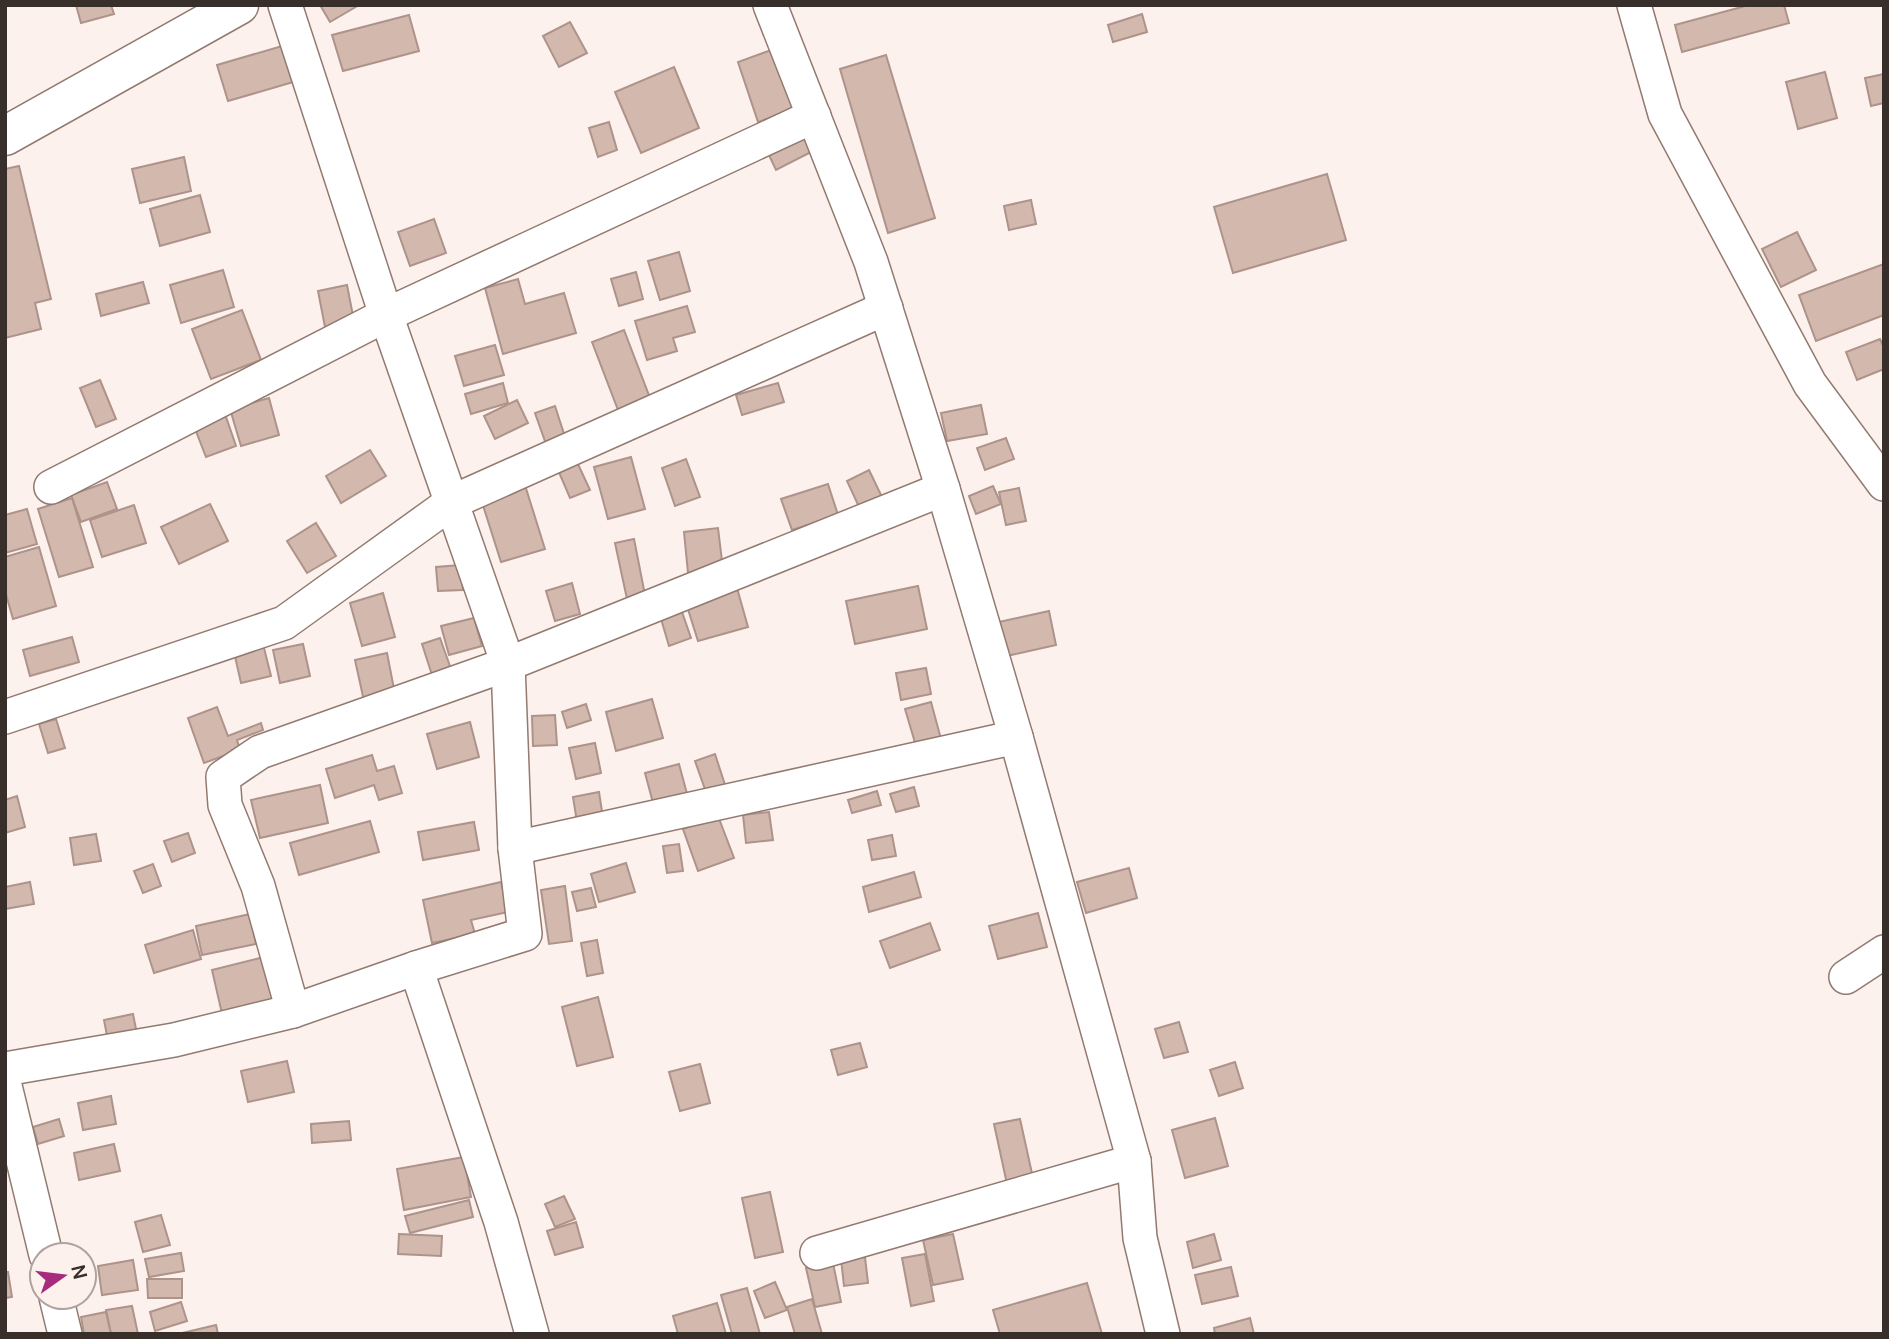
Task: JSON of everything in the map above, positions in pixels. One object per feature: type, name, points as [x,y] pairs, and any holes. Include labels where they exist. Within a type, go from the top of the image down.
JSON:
[{"type":"street","points":[[5,135],[239,5]]},
{"type":"street","points":[[5,1069],[174,1040],[293,1011],[525,934],[515,848],[508,664],[386,315],[285,5]]},
{"type":"street","points":[[770,5],[871,262],[943,489],[1016,737],[1134,1161],[1140,1238],[1163,1334]]},
{"type":"street","points":[[1634,5],[1665,114],[1810,384],[1884,484]]},
{"type":"street","points":[[51,487],[386,315],[814,116]]},
{"type":"street","points":[[5,717],[284,623],[452,502],[886,308]]},
{"type":"street","points":[[293,1011],[258,886],[225,805],[223,777],[260,752],[508,664],[943,489]]},
{"type":"street","points":[[515,848],[1016,737]]},
{"type":"street","points":[[1846,977],[1884,952]]},
{"type":"street","points":[[416,968],[501,1222],[533,1334]]},
{"type":"street","points":[[5,1086],[43,1241]]},
{"type":"street","points":[[817,1253],[1134,1161]]},
{"type":"street","points":[[59,1311],[65,1334]]},
{"type":"building","points":[[76,5],[111,5],[114,14],[81,23]]},
{"type":"building","points":[[320,5],[359,5],[330,22]]},
{"type":"building","points":[[1749,5],[1784,5],[1789,23],[1682,52],[1675,25]]},
{"type":"building","points":[[1142,14],[1147,32],[1113,42],[1108,25]]},
{"type":"building","points":[[409,15],[419,51],[343,71],[332,35]]},
{"type":"building","points":[[570,22],[587,53],[559,67],[543,36]]},
{"type":"building","points":[[289,44],[300,80],[228,101],[217,65]]},
{"type":"building","points":[[774,49],[794,110],[758,122],[738,62]]},
{"type":"building","points":[[886,55],[935,218],[888,233],[840,69]]},
{"type":"building","points":[[674,67],[699,128],[641,153],[615,92]]},
{"type":"building","points":[[1825,72],[1837,118],[1798,129],[1786,82]]},
{"type":"building","points":[[1884,74],[1884,103],[1871,106],[1865,78]]},
{"type":"building","points":[[609,122],[617,150],[598,157],[589,128]]},
{"type":"building","points":[[805,130],[815,150],[776,170],[767,151]]},
{"type":"building","points":[[184,157],[191,191],[140,203],[132,169]]},
{"type":"building","points":[[19,166],[51,299],[35,303],[41,329],[5,338],[5,169]]},
{"type":"building","points":[[1327,174],[1346,240],[1233,273],[1214,207]]},
{"type":"building","points":[[200,195],[210,232],[160,246],[150,209]]},
{"type":"building","points":[[1031,200],[1036,224],[1009,230],[1004,206]]},
{"type":"building","points":[[434,219],[446,253],[410,266],[398,232]]},
{"type":"building","points":[[1797,232],[1816,270],[1781,287],[1762,249]]},
{"type":"building","points":[[679,252],[690,291],[660,300],[648,261]]},
{"type":"building","points":[[1884,264],[1884,315],[1816,341],[1799,295]]},
{"type":"building","points":[[223,270],[234,307],[181,323],[170,285]]},
{"type":"building","points":[[636,272],[643,299],[619,306],[611,279]]},
{"type":"building","points":[[518,279],[525,304],[564,293],[576,333],[503,354],[485,288]]},
{"type":"building","points":[[143,282],[149,303],[101,316],[96,294]]},
{"type":"building","points":[[347,285],[354,321],[325,327],[318,291]]},
{"type":"building","points":[[687,306],[695,332],[673,338],[677,351],[647,360],[635,321]]},
{"type":"building","points":[[242,310],[261,360],[211,379],[192,329]]},
{"type":"building","points":[[624,330],[650,398],[618,410],[592,342]]},
{"type":"building","points":[[1880,339],[1884,348],[1884,369],[1857,380],[1846,352]]},
{"type":"building","points":[[495,345],[504,375],[464,386],[455,356]]},
{"type":"building","points":[[100,380],[116,419],[96,427],[80,388]]},
{"type":"building","points":[[503,383],[508,403],[471,414],[465,394]]},
{"type":"building","points":[[778,383],[784,402],[742,415],[736,395]]},
{"type":"building","points":[[269,398],[279,435],[241,446],[230,409]]},
{"type":"building","points":[[517,400],[528,423],[495,439],[484,416]]},
{"type":"building","points":[[981,405],[987,434],[947,441],[941,413]]},
{"type":"building","points":[[555,406],[565,437],[546,444],[535,413]]},
{"type":"building","points":[[225,414],[236,446],[206,457],[194,426]]},
{"type":"building","points":[[1006,438],[1014,459],[985,470],[977,448]]},
{"type":"building","points":[[370,450],[386,476],[341,503],[326,476]]},
{"type":"building","points":[[631,457],[645,509],[608,519],[594,467]]},
{"type":"building","points":[[686,459],[700,497],[675,506],[662,468]]},
{"type":"building","points":[[577,462],[590,490],[570,498],[558,470]]},
{"type":"building","points":[[869,470],[882,497],[860,509],[847,481]]},
{"type":"building","points":[[107,482],[117,509],[81,522],[71,495]]},
{"type":"building","points":[[524,482],[545,549],[501,562],[480,496]]},
{"type":"building","points":[[828,484],[838,515],[792,530],[781,499]]},
{"type":"building","points":[[993,486],[1001,504],[976,514],[969,496]]},
{"type":"building","points":[[1019,488],[1026,521],[1006,525],[999,492]]},
{"type":"building","points":[[72,498],[93,567],[59,577],[38,509]]},
{"type":"building","points":[[210,504],[228,541],[179,564],[161,527]]},
{"type":"building","points":[[134,505],[146,543],[102,557],[90,520]]},
{"type":"building","points":[[27,509],[37,544],[5,553],[5,515]]},
{"type":"building","points":[[316,523],[336,556],[307,573],[287,541]]},
{"type":"building","points":[[718,528],[723,569],[688,573],[684,532]]},
{"type":"building","points":[[634,539],[645,595],[627,599],[615,543]]},
{"type":"building","points":[[39,547],[56,606],[13,619],[5,591],[5,557]]},
{"type":"building","points":[[460,565],[463,590],[438,591],[436,567]]},
{"type":"building","points":[[572,583],[580,614],[555,621],[546,591]]},
{"type":"building","points":[[918,586],[927,629],[855,644],[846,601]]},
{"type":"building","points":[[737,588],[748,627],[698,641],[686,603]]},
{"type":"building","points":[[383,593],[395,637],[362,646],[350,603]]},
{"type":"building","points":[[1049,611],[1056,645],[1007,656],[999,622]]},
{"type":"building","points":[[682,612],[691,638],[669,646],[661,619]]},
{"type":"building","points":[[474,618],[482,646],[449,655],[441,626]]},
{"type":"building","points":[[72,637],[79,662],[30,676],[23,650]]},
{"type":"building","points":[[440,638],[451,669],[432,675],[422,644]]},
{"type":"building","points":[[263,644],[271,676],[241,683],[234,652]]},
{"type":"building","points":[[303,644],[310,676],[280,683],[273,650]]},
{"type":"building","points":[[387,653],[395,694],[364,701],[355,660]]},
{"type":"building","points":[[926,668],[931,694],[901,700],[896,673]]},
{"type":"building","points":[[652,699],[663,738],[616,751],[606,712]]},
{"type":"building","points":[[931,702],[941,739],[916,746],[905,709]]},
{"type":"building","points":[[586,704],[591,720],[567,728],[562,712]]},
{"type":"building","points":[[217,707],[228,736],[261,723],[263,730],[237,740],[240,750],[204,763],[188,718]]},
{"type":"building","points":[[555,715],[557,745],[533,746],[532,716]]},
{"type":"building","points":[[56,719],[65,748],[48,753],[39,724]]},
{"type":"building","points":[[470,722],[479,757],[437,769],[427,734]]},
{"type":"building","points":[[595,743],[601,773],[576,779],[569,748]]},
{"type":"building","points":[[715,754],[726,788],[707,795],[695,761]]},
{"type":"building","points":[[372,755],[377,771],[394,766],[402,793],[379,800],[374,785],[335,798],[326,769]]},
{"type":"building","points":[[679,764],[690,805],[656,814],[645,773]]},
{"type":"building","points":[[320,785],[328,823],[260,838],[251,800]]},
{"type":"building","points":[[914,787],[919,806],[896,812],[890,794]]},
{"type":"building","points":[[877,791],[881,805],[852,813],[848,800]]},
{"type":"building","points":[[599,792],[603,818],[577,822],[573,797]]},
{"type":"building","points":[[17,796],[25,827],[5,833],[5,800]]},
{"type":"building","points":[[769,812],[773,840],[746,843],[743,815]]},
{"type":"building","points":[[718,816],[734,858],[698,871],[683,829]]},
{"type":"building","points":[[370,821],[379,852],[299,875],[290,843]]},
{"type":"building","points":[[474,822],[479,850],[423,860],[418,832]]},
{"type":"building","points":[[188,833],[195,853],[172,862],[164,841]]},
{"type":"building","points":[[96,834],[101,861],[74,865],[70,838]]},
{"type":"building","points":[[892,835],[896,856],[872,860],[868,840]]},
{"type":"building","points":[[679,844],[683,871],[667,873],[663,846]]},
{"type":"building","points":[[626,863],[635,892],[599,902],[591,874]]},
{"type":"building","points":[[153,864],[161,886],[143,893],[134,871]]},
{"type":"building","points":[[1129,868],[1137,898],[1086,913],[1077,882]]},
{"type":"building","points":[[914,872],[921,897],[869,912],[863,887]]},
{"type":"building","points":[[30,882],[34,904],[5,909],[5,887]]},
{"type":"building","points":[[501,882],[508,912],[471,920],[475,934],[432,943],[423,900]]},
{"type":"building","points":[[565,886],[572,941],[549,944],[541,890]]},
{"type":"building","points":[[591,888],[596,907],[577,911],[572,892]]},
{"type":"building","points":[[1038,913],[1047,947],[998,959],[989,926]]},
{"type":"building","points":[[250,914],[256,944],[202,955],[196,926]]},
{"type":"building","points":[[930,923],[940,950],[890,968],[880,941]]},
{"type":"building","points":[[193,930],[201,959],[154,973],[145,945]]},
{"type":"building","points":[[597,940],[603,973],[587,976],[581,943]]},
{"type":"building","points":[[264,957],[275,1006],[223,1018],[212,970]]},
{"type":"building","points":[[598,997],[613,1057],[577,1066],[562,1007]]},
{"type":"building","points":[[133,1014],[137,1034],[108,1041],[104,1020]]},
{"type":"building","points":[[1179,1022],[1188,1052],[1164,1058],[1155,1029]]},
{"type":"building","points":[[860,1043],[867,1067],[838,1075],[831,1050]]},
{"type":"building","points":[[287,1061],[294,1092],[248,1102],[241,1071]]},
{"type":"building","points":[[1235,1062],[1243,1088],[1219,1096],[1210,1070]]},
{"type":"building","points":[[700,1064],[710,1103],[680,1111],[669,1072]]},
{"type":"building","points":[[111,1096],[116,1124],[83,1130],[78,1103]]},
{"type":"building","points":[[1215,1118],[1228,1166],[1185,1178],[1172,1130]]},
{"type":"building","points":[[59,1119],[64,1136],[38,1144],[33,1127]]},
{"type":"building","points":[[1020,1119],[1033,1178],[1007,1184],[994,1124]]},
{"type":"building","points":[[349,1121],[351,1140],[312,1143],[311,1124]]},
{"type":"building","points":[[114,1144],[120,1171],[79,1180],[74,1153]]},
{"type":"building","points":[[464,1157],[471,1197],[404,1210],[397,1169]]},
{"type":"building","points":[[770,1192],[783,1252],[755,1258],[742,1198]]},
{"type":"building","points":[[564,1196],[575,1219],[555,1227],[545,1204]]},
{"type":"building","points":[[469,1200],[473,1217],[410,1233],[405,1216]]},
{"type":"building","points":[[161,1215],[170,1245],[143,1252],[135,1222]]},
{"type":"building","points":[[576,1222],[583,1247],[555,1255],[547,1231]]},
{"type":"building","points":[[399,1234],[442,1236],[441,1256],[398,1254]]},
{"type":"building","points":[[953,1234],[963,1279],[933,1285],[923,1240]]},
{"type":"building","points":[[1214,1234],[1221,1260],[1193,1268],[1187,1242]]},
{"type":"building","points":[[181,1253],[184,1271],[149,1277],[145,1259]]},
{"type":"building","points":[[925,1254],[934,1301],[911,1306],[902,1258]]},
{"type":"building","points":[[865,1257],[868,1283],[844,1286],[841,1259]]},
{"type":"building","points":[[133,1260],[138,1290],[102,1295],[98,1266]]},
{"type":"building","points":[[833,1263],[841,1302],[815,1307],[806,1268]]},
{"type":"building","points":[[1231,1267],[1238,1296],[1202,1304],[1195,1275]]},
{"type":"building","points":[[5,1272],[8,1272],[12,1297],[5,1298]]},
{"type":"building","points":[[147,1279],[182,1279],[182,1298],[148,1298]]},
{"type":"building","points":[[775,1282],[787,1310],[765,1318],[754,1291]]},
{"type":"building","points":[[1087,1283],[1102,1334],[1000,1334],[993,1310]]},
{"type":"building","points":[[747,1288],[760,1334],[732,1334],[721,1295]]},
{"type":"building","points":[[812,1299],[822,1334],[795,1334],[787,1307]]},
{"type":"building","points":[[181,1302],[187,1321],[155,1331],[150,1312]]},
{"type":"building","points":[[717,1303],[726,1334],[678,1334],[673,1316]]},
{"type":"building","points":[[132,1306],[138,1334],[111,1334],[106,1310]]},
{"type":"building","points":[[106,1312],[111,1334],[84,1334],[81,1317]]},
{"type":"building","points":[[1250,1318],[1254,1334],[1215,1334],[1214,1328]]},
{"type":"building","points":[[216,1325],[218,1334],[178,1334]]}]
